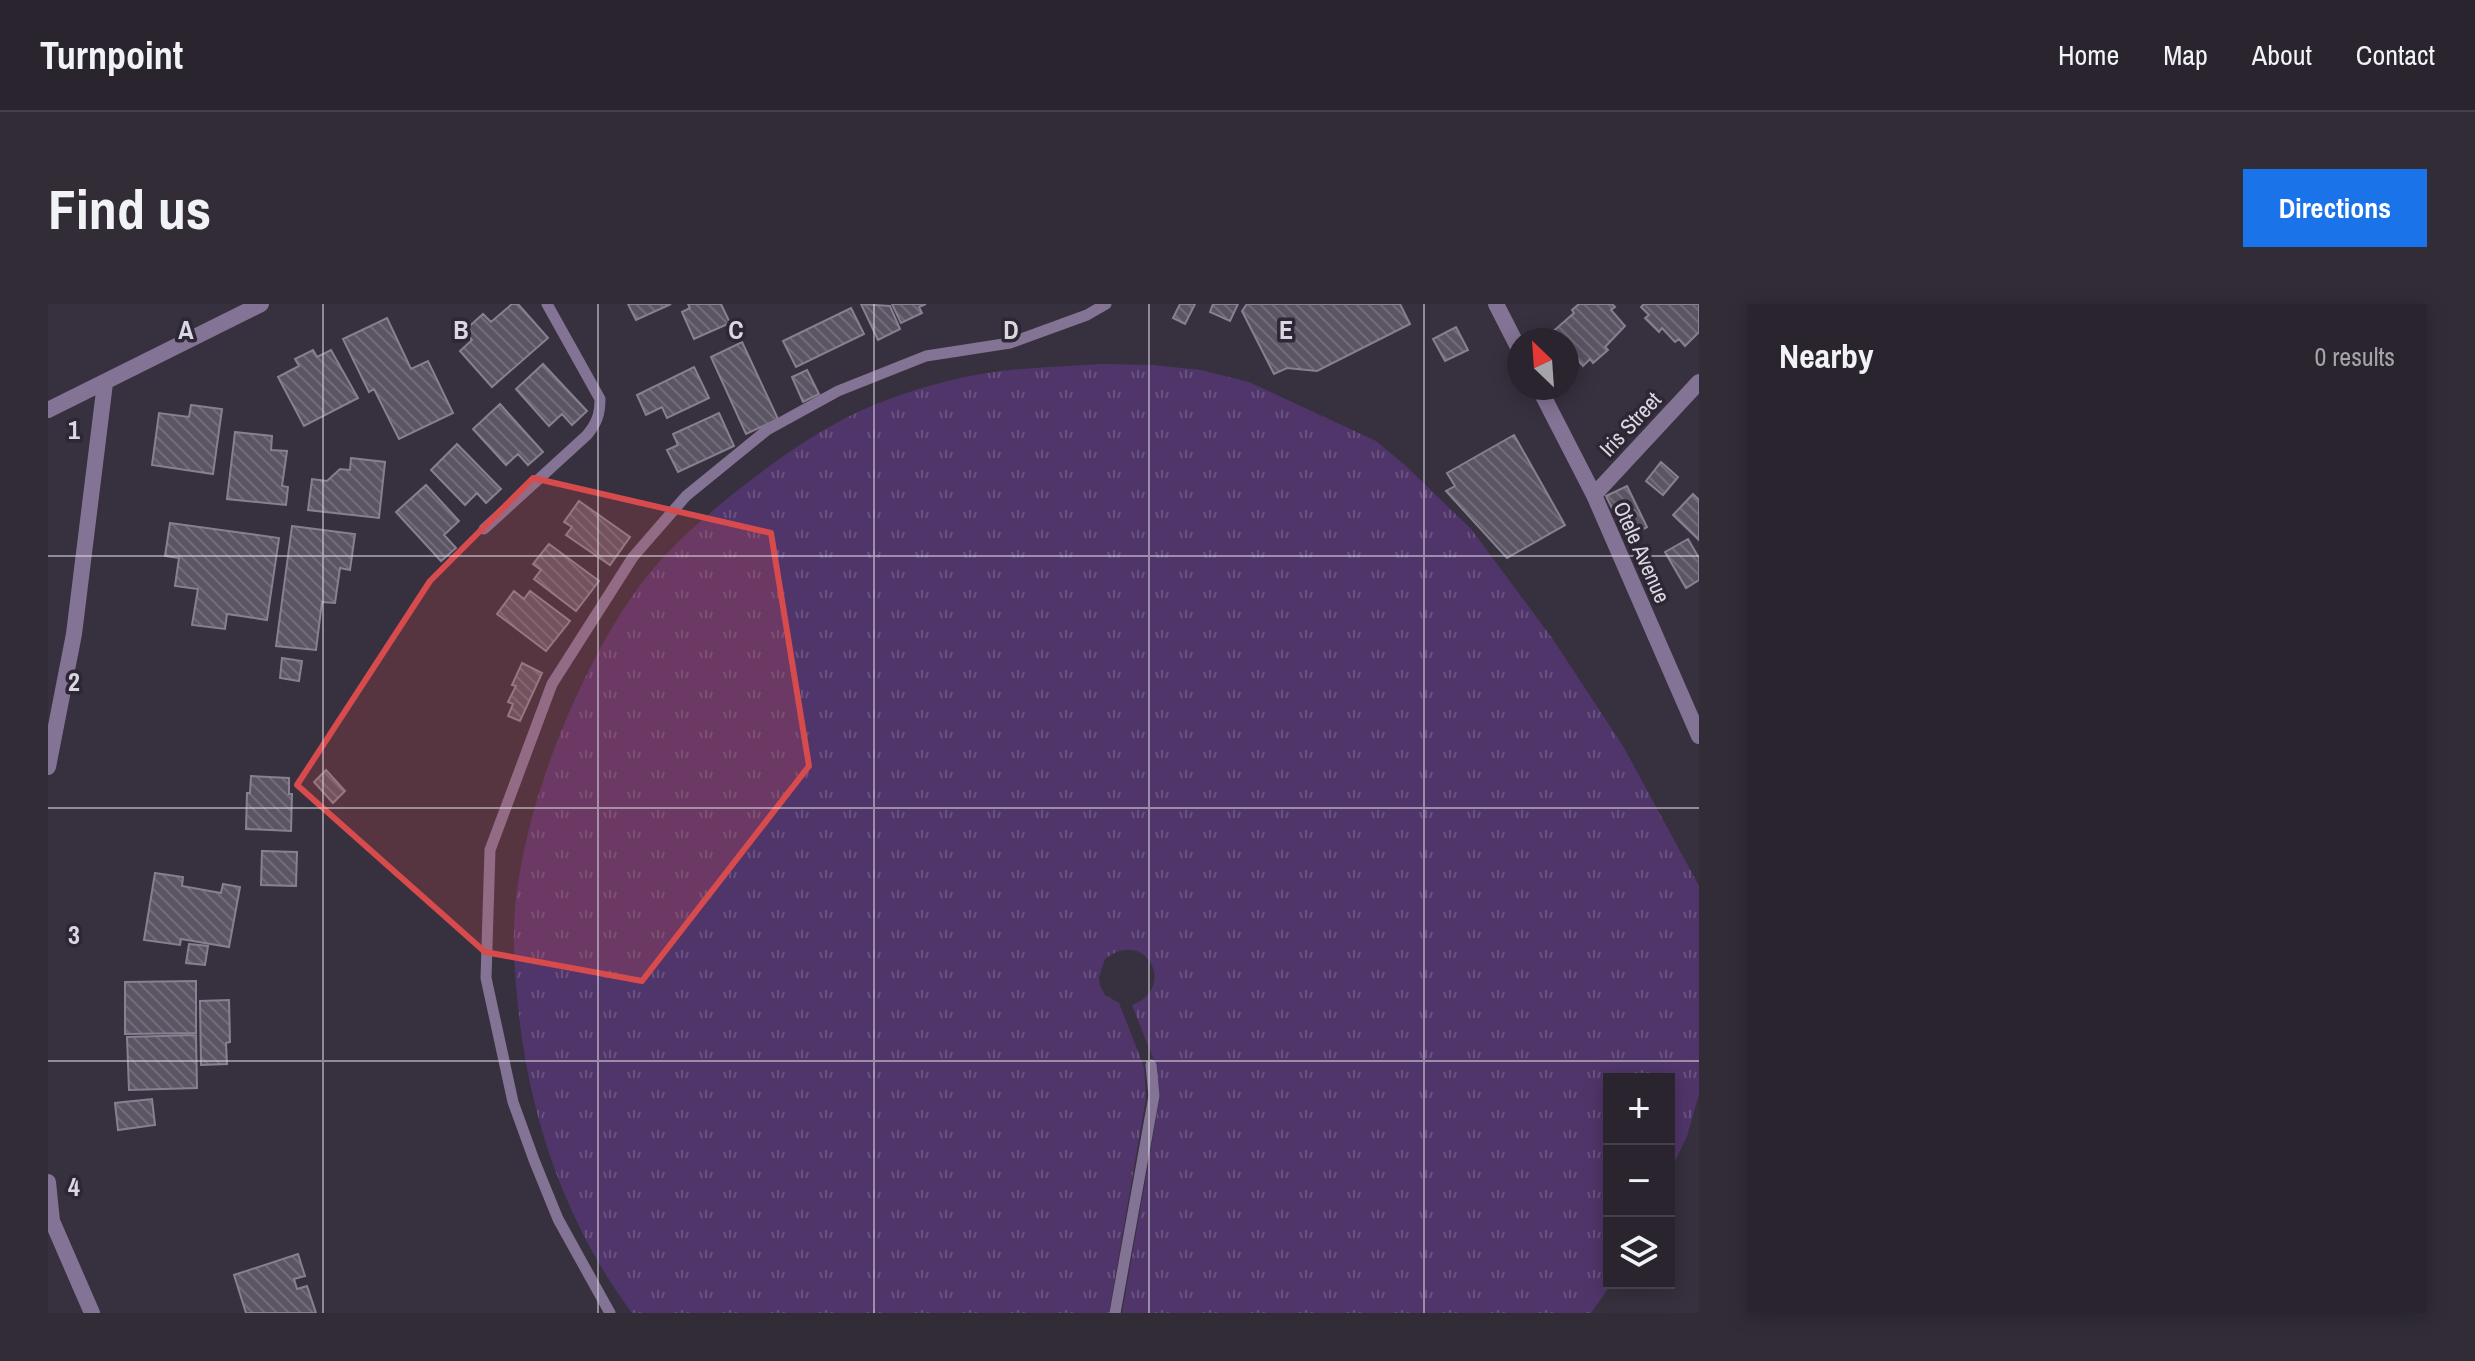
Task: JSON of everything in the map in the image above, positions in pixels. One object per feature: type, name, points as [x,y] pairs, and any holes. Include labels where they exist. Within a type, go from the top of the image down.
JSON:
[{"type":"street","points":[[48,410],[261,304]]},
{"type":"street","points":[[1496,304],[1508,328]]},
{"type":"street","name":"Iris Street","points":[[1594,495],[1699,382]]},
{"type":"street","points":[[48,767],[74,634],[105,383]]},
{"type":"street","name":"Otele Avenue","points":[[1545,400],[1594,495],[1699,736]]},
{"type":"street","points":[[48,1182],[50,1222],[92,1313]]},
{"type":"lane","points":[[484,529],[587,435],[596,424],[600,412],[600,399],[547,304]]},
{"type":"lane","points":[[610,1313],[558,1219],[534,1160],[513,1102],[486,978],[490,850],[552,684],[633,557],[686,496],[767,430],[838,391],[926,356],[1010,343],[1087,315],[1106,304]]},
{"type":"lane","points":[[1115,1313],[1154,1096],[1151,1065]]},
{"type":"highlighted area","points":[[533,478],[771,533],[809,766],[642,981],[485,952],[297,785],[430,581]]},
{"type":"green space","points":[[1102,364],[1201,370],[1249,382],[1376,441],[1471,529],[1552,638],[1623,746],[1699,886],[1699,1094],[1687,1136],[1675,1161],[1675,1073],[1603,1073],[1603,1289],[1608,1289],[1591,1313],[1122,1313],[1160,1097],[1155,1063],[1132,1005],[1146,997],[1153,986],[1154,975],[1144,955],[1133,950],[1120,951],[1105,959],[1099,977],[1105,995],[1119,1003],[1144,1067],[1146,1098],[1109,1313],[632,1313],[608,1277],[568,1202],[540,1122],[522,1039],[514,951],[514,922],[523,855],[547,770],[571,708],[610,632],[645,578],[691,530],[773,463],[843,419],[876,404],[952,380],[1010,370]]},
{"type":"building","points":[[512,304],[518,304],[548,338],[492,387],[460,351],[472,340],[464,331],[483,314],[491,322]]},
{"type":"building","points":[[628,304],[671,304],[636,320]]},
{"type":"building","points":[[688,304],[721,304],[730,323],[694,339],[682,312],[690,308]]},
{"type":"building","points":[[861,304],[890,306],[900,329],[878,340]]},
{"type":"building","points":[[892,304],[926,304],[919,307],[922,313],[901,323]]},
{"type":"building","points":[[1180,304],[1195,304],[1185,324],[1173,318]]},
{"type":"building","points":[[1213,304],[1238,304],[1230,321],[1210,312]]},
{"type":"building","points":[[1247,304],[1400,304],[1410,324],[1317,371],[1287,368],[1274,374],[1242,311]]},
{"type":"building","points":[[1579,304],[1612,304],[1615,307],[1611,310],[1625,326],[1605,347],[1608,350],[1593,363],[1590,359],[1583,366],[1579,361],[1579,328],[1557,328],[1574,313],[1572,310]]},
{"type":"building","points":[[1644,304],[1699,304],[1699,332],[1685,346],[1679,339],[1675,342],[1662,328],[1659,332],[1645,318],[1649,315],[1641,307]]},
{"type":"building","points":[[851,308],[864,334],[796,367],[783,341]]},
{"type":"building","points":[[387,318],[411,369],[428,361],[453,413],[399,439],[374,389],[369,392],[343,339]]},
{"type":"building","points":[[1456,327],[1468,350],[1445,361],[1433,339]]},
{"type":"building","points":[[742,342],[778,419],[746,434],[711,357]]},
{"type":"building","points":[[313,350],[317,357],[331,350],[358,398],[304,426],[278,377],[299,366],[295,359]]},
{"type":"building","points":[[543,364],[587,411],[572,425],[562,414],[549,426],[516,389]]},
{"type":"building","points":[[694,367],[709,398],[667,418],[662,407],[646,415],[637,395]]},
{"type":"building","points":[[807,370],[819,394],[803,402],[792,377]]},
{"type":"building","points":[[500,404],[543,452],[528,465],[518,454],[506,465],[473,429]]},
{"type":"building","points":[[191,405],[222,409],[213,474],[152,465],[159,413],[189,417]]},
{"type":"building","points":[[719,413],[734,446],[678,472],[667,450],[678,445],[673,434]]},
{"type":"building","points":[[235,432],[272,436],[271,450],[287,451],[282,486],[288,487],[286,505],[227,499]]},
{"type":"building","points":[[1514,435],[1565,525],[1507,558],[1446,491],[1455,486],[1447,473]]},
{"type":"building","points":[[457,444],[501,489],[486,503],[477,493],[465,505],[431,470]]},
{"type":"building","points":[[351,458],[385,462],[379,518],[308,510],[312,479],[327,481],[340,469],[350,470]]},
{"type":"building","points":[[1661,462],[1678,477],[1663,495],[1646,481]]},
{"type":"building","points":[[426,485],[459,521],[444,535],[456,548],[441,561],[396,512]]},
{"type":"building","points":[[1627,486],[1647,527],[1627,538],[1606,496]]},
{"type":"building","points":[[1693,494],[1699,500],[1699,540],[1673,515]]},
{"type":"building","points":[[579,501],[630,537],[610,565],[566,535],[572,527],[564,522]]},
{"type":"building","points":[[170,523],[279,538],[267,620],[227,614],[225,629],[192,625],[198,589],[175,586],[179,558],[165,556]]},
{"type":"building","points":[[292,526],[355,534],[350,570],[340,568],[335,603],[322,602],[316,650],[276,646]]},
{"type":"building","points":[[1688,539],[1699,558],[1699,580],[1686,588],[1665,552]]},
{"type":"building","points":[[549,544],[599,581],[576,611],[534,579],[541,570],[533,564]]},
{"type":"building","points":[[514,591],[524,599],[530,591],[570,621],[546,651],[497,614]]},
{"type":"building","points":[[282,658],[302,661],[299,681],[280,678]]},
{"type":"building","points":[[522,663],[542,673],[520,721],[508,716],[513,704],[508,702]]},
{"type":"building","points":[[326,770],[345,791],[333,803],[314,782]]},
{"type":"building","points":[[251,776],[289,778],[291,831],[246,829]]},
{"type":"building","points":[[262,851],[297,852],[296,886],[261,885]]},
{"type":"building","points":[[155,873],[183,877],[182,886],[221,893],[223,884],[240,887],[229,947],[181,939],[180,945],[144,940]]},
{"type":"building","points":[[189,944],[208,946],[205,965],[186,963]]},
{"type":"building","points":[[196,981],[196,1033],[125,1034],[125,982]]},
{"type":"building","points":[[229,1000],[227,1064],[201,1065],[200,1001]]},
{"type":"building","points":[[196,1035],[197,1088],[129,1090],[127,1037]]},
{"type":"building","points":[[152,1099],[155,1125],[118,1130],[115,1103]]},
{"type":"building","points":[[298,1254],[305,1276],[294,1279],[297,1289],[307,1286],[316,1313],[246,1313],[234,1275]]}]
